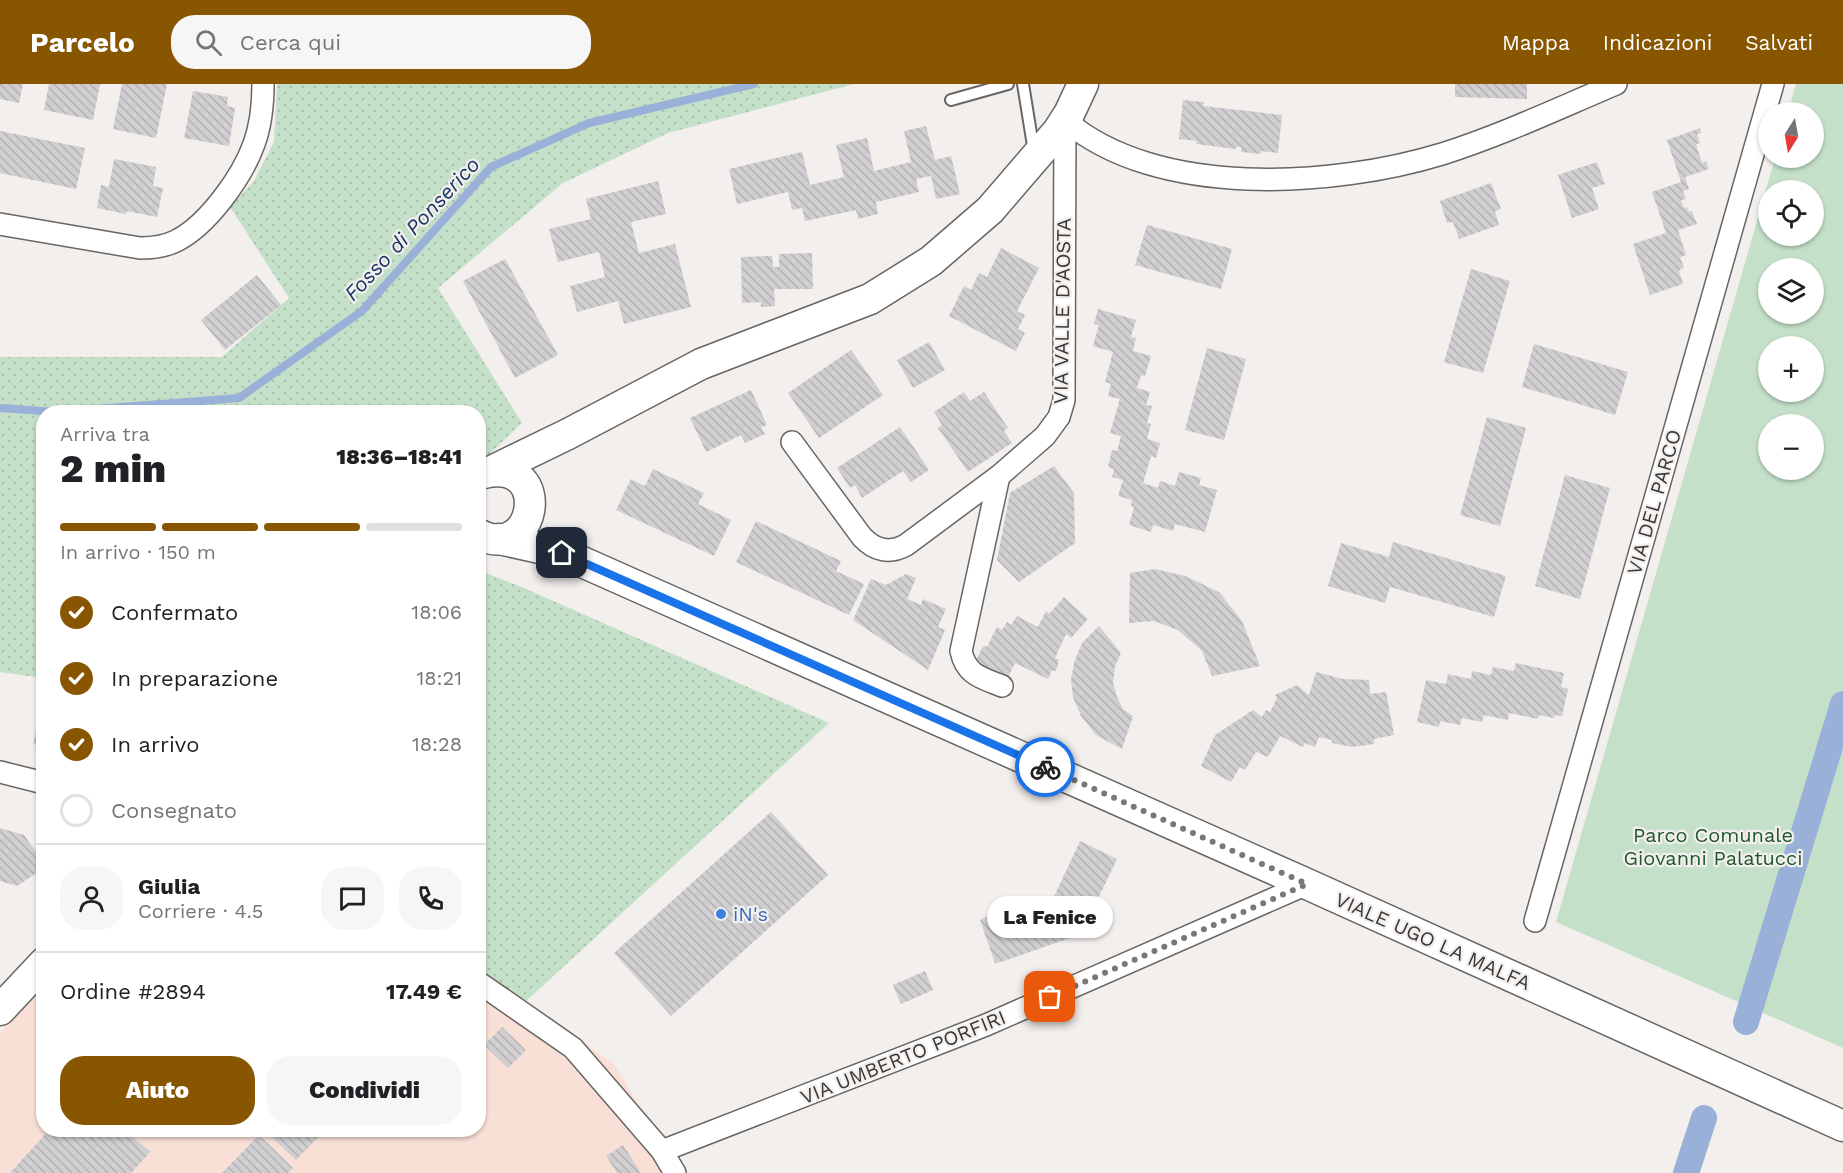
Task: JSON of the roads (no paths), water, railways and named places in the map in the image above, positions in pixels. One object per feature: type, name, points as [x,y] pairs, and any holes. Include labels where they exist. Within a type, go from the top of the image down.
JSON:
[{"type":"street","points":[[0,224],[140,248],[155,248],[176,241],[190,232],[214,207],[243,167],[260,125],[263,84]]},
{"type":"street","points":[[486,473],[568,434],[701,364],[870,299],[931,261],[990,210],[1065,120],[1083,84]]},
{"type":"street","points":[[1065,120],[1085,136],[1110,151],[1161,168],[1222,177],[1299,178],[1382,168],[1442,154],[1495,135],[1616,84]]},
{"type":"street","name":"VIA DEL PARCO","points":[[1535,921],[1773,84]]},
{"type":"street","name":"VIA VALLE D'AOSTA","points":[[792,442],[862,537],[870,545],[884,550],[894,550],[906,545],[999,476],[1049,432],[1059,417],[1064,400],[1065,120]]},
{"type":"street","points":[[486,536],[509,537],[525,525],[528,496],[568,434]]},
{"type":"street","points":[[486,473],[506,471],[516,477],[562,553]]},
{"type":"street","points":[[999,476],[961,651],[969,670],[1002,686]]},
{"type":"street","name":"VIALE UGO LA MALFA","points":[[486,536],[562,553],[1307,884],[1843,1126]]},
{"type":"street","points":[[0,772],[36,781]]},
{"type":"street","name":"VIA UMBERTO PORFIRI","points":[[662,1151],[986,1025],[1307,884]]},
{"type":"street","points":[[0,1010],[36,972]]},
{"type":"street","points":[[486,988],[573,1048],[662,1151],[675,1173]]},
{"type":"lane","points":[[951,100],[1008,84]]},
{"type":"lane","points":[[1023,84],[1035,156]]},
{"type":"waterway","name":"Fosso di Ponserico","points":[[148,405],[239,398],[362,311],[491,167],[589,123],[754,84]]},
{"type":"waterway","name":"Fosso di Ponserico","points":[[0,408],[36,411]]},
{"type":"waterway","points":[[1746,1022],[1843,704]]},
{"type":"waterway","points":[[1686,1173],[1704,1118]]},
{"type":"place","name":"iN's","points":[[721,914]]},
{"type":"place","name":"La Fenice","points":[[1050,997]]},
{"type":"park label","name":"Parco Comunale Giovanni Palatucci","points":[[1713,846]]}]
